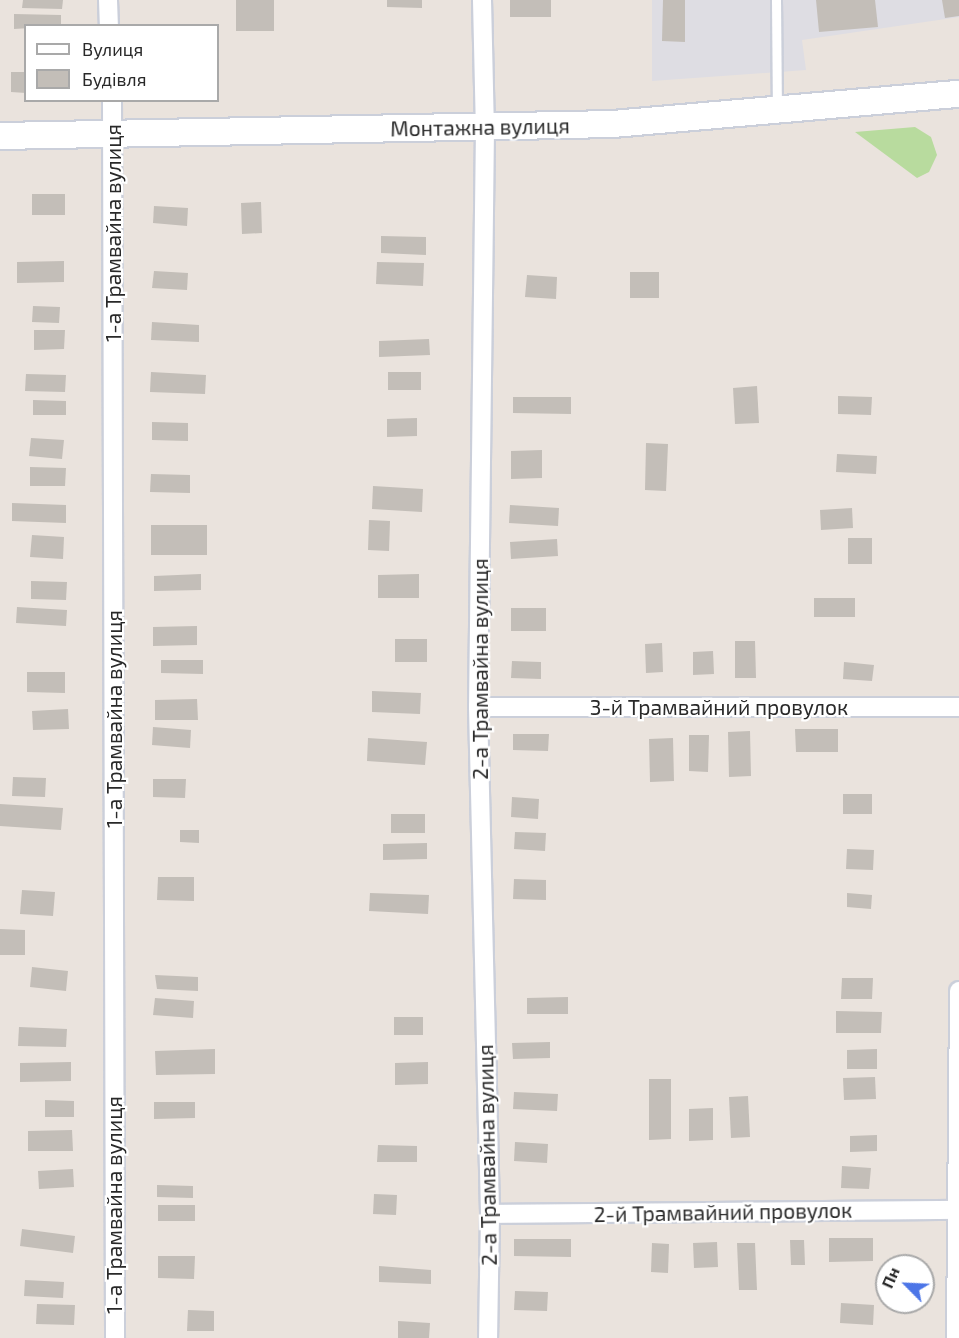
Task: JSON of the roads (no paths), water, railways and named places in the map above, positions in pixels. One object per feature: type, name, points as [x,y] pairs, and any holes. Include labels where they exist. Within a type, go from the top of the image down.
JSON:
[{"type":"street","points":[[108,0],[109,24]]},
{"type":"street","name":"2-а Трамвайна вулиця","points":[[482,0],[485,128],[478,707],[490,1214],[488,1338]]},
{"type":"street","name":"Монтажна вулиця","points":[[0,136],[613,124],[959,94]]},
{"type":"street","name":"1-а Трамвайна вулиця","points":[[112,102],[114,135],[115,1338]]},
{"type":"street","name":"3-й Трамвайний провулок","points":[[478,707],[959,706]]},
{"type":"street","points":[[956,1338],[959,991]]},
{"type":"street","name":"2-й Трамвайний провулок","points":[[490,1214],[957,1210]]},
{"type":"lane","points":[[776,0],[777,110]]}]
